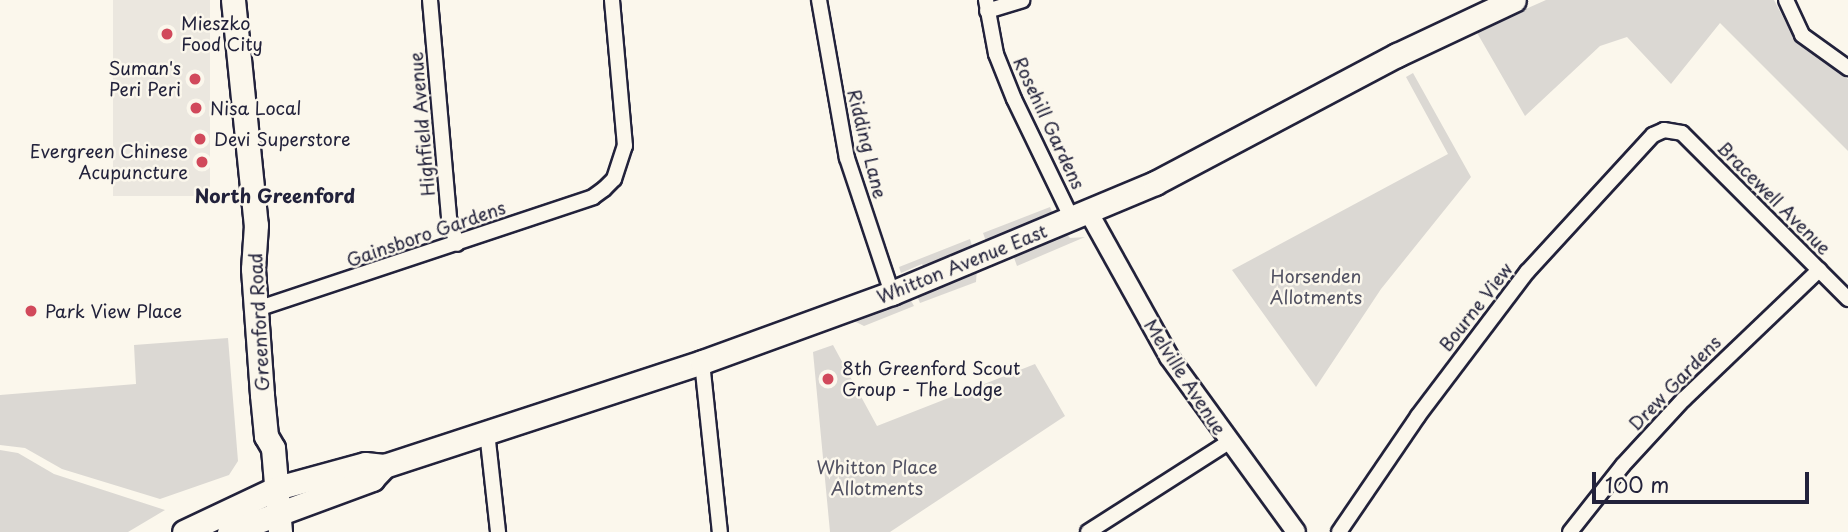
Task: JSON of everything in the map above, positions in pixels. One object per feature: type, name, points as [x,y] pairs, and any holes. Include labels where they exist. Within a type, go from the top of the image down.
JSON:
[{"type":"main road","name":"Greenford Road","points":[[233,0],[254,200],[257,309],[266,436],[261,450],[271,490],[274,524]]},
{"type":"main road","name":"Whitton Avenue East","points":[[184,532],[271,490],[365,464],[384,466],[702,362],[892,293],[1081,216],[1209,158],[1397,55],[1514,0]]},
{"type":"main road","name":"Whitton Avenue East","points":[[229,532],[274,524],[372,479],[384,466]]},
{"type":"street","name":"Highfield Avenue","points":[[430,0],[449,219],[457,244]]},
{"type":"street","name":"Gainsboro Gardens","points":[[257,309],[593,197],[604,189],[614,179],[625,146],[612,0]]},
{"type":"street","name":"Ridding Lane","points":[[818,0],[848,158],[892,293]]},
{"type":"street","points":[[987,6],[1022,0]]},
{"type":"street","points":[[1786,0],[1802,34],[1848,68]]},
{"type":"street","name":"Rosehill Gardens","points":[[987,6],[996,54],[1014,99],[1081,216]]},
{"type":"street","name":"Bracewell Avenue","points":[[1669,129],[1682,133],[1848,299]]},
{"type":"street","name":"Bourne View","points":[[1339,532],[1418,416],[1527,272],[1653,135],[1669,129]]},
{"type":"street","name":"Melville Avenue","points":[[1081,216],[1169,357],[1227,443],[1296,532]]},
{"type":"street","name":"Drew Gardens","points":[[1570,532],[1623,465],[1684,399],[1818,270]]},
{"type":"street","points":[[702,362],[720,532]]},
{"type":"street","points":[[487,432],[498,532]]},
{"type":"street","points":[[1088,532],[1227,443]]},
{"type":"shaded area","points":[[113,0],[210,0],[210,196],[113,196]]},
{"type":"green space","points":[[1546,0],[1774,0],[1794,38],[1848,79],[1848,151],[1720,23],[1671,84],[1627,37],[1600,46],[1525,116],[1476,31]]},
{"type":"green space","name":"Horsenden Allotments","points":[[1413,73],[1471,177],[1381,289],[1316,387],[1232,270],[1448,154],[1406,77]]},
{"type":"green space","points":[[1050,207],[1054,216],[987,244],[983,233]]},
{"type":"green space","points":[[1066,233],[1070,238],[1085,237],[1017,266],[1013,255]]},
{"type":"green space","points":[[970,239],[973,249],[925,269],[922,264],[901,273],[899,267]]},
{"type":"green space","points":[[977,269],[976,282],[920,303],[916,294]]},
{"type":"green space","points":[[909,297],[914,306],[864,326],[852,320]]},
{"type":"green space","points":[[228,338],[238,461],[229,475],[160,499],[62,469],[25,448],[0,445],[0,395],[136,384],[134,345]]},
{"type":"green space","name":"Whitton Place Allotments","points":[[833,345],[877,426],[1035,364],[1065,416],[890,532],[830,532],[813,352]]},
{"type":"green space","points":[[0,450],[18,453],[54,474],[165,510],[128,532],[0,532]]},
{"type":"place","name":"Mieszko Food City","points":[[167,34]]},
{"type":"place","name":"Suman's Peri Peri","points":[[195,79]]},
{"type":"place","name":"Nisa Local","points":[[196,108]]},
{"type":"place","name":"Devi Superstore","points":[[200,139]]},
{"type":"place","name":"Evergreen Chinese Acupuncture","points":[[202,162]]},
{"type":"place","name":"Park View Place","points":[[31,311]]},
{"type":"place","name":"8th Greenford Scout Group - The Lodge","points":[[828,379]]},
{"type":"district","name":"North Greenford","points":[[275,196]]}]
